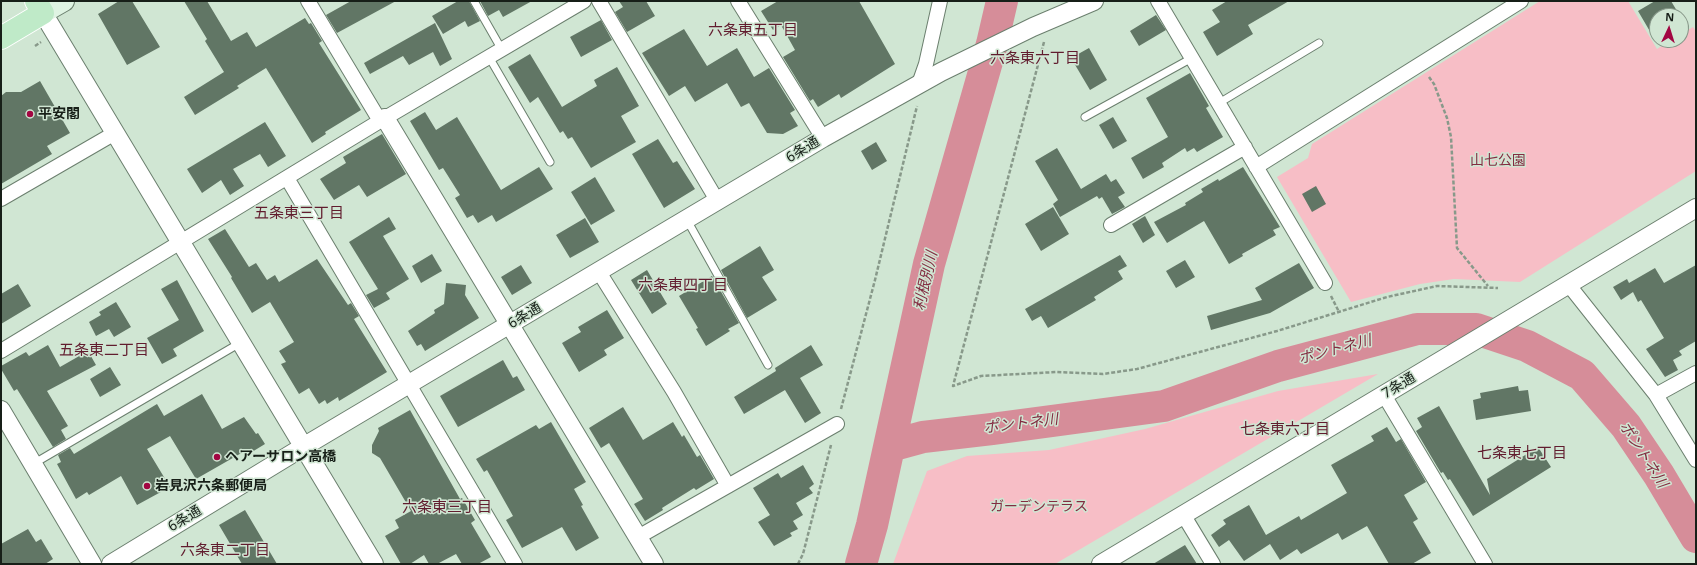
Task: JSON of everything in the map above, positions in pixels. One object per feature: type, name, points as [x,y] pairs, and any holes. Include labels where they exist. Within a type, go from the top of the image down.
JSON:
[{"type":"main road","points":[[1,38],[39,7],[64,1]]},
{"type":"street","points":[[308,1],[510,324],[654,564]]},
{"type":"street","points":[[1,351],[181,241],[584,1]]},
{"type":"street","points":[[599,1],[718,202]]},
{"type":"street","points":[[738,1],[823,138]]},
{"type":"street","points":[[919,92],[940,1]]},
{"type":"street","points":[[1039,33],[1094,1]]},
{"type":"street","points":[[1158,1],[1325,283]]},
{"type":"street","points":[[1256,166],[1521,1]]},
{"type":"street","points":[[39,7],[374,564]]},
{"type":"street","name":"6条通","points":[[111,564],[303,447],[718,202],[823,138],[919,92],[941,72],[1039,33]]},
{"type":"street","points":[[1,199],[115,133]]},
{"type":"street","points":[[1111,225],[1245,147]]},
{"type":"street","points":[[287,178],[515,564]]},
{"type":"street","name":"7条通","points":[[1101,564],[1184,516],[1518,313],[1696,208]]},
{"type":"street","points":[[599,272],[674,392],[728,486]]},
{"type":"street","points":[[1568,284],[1656,395],[1696,460]]},
{"type":"street","points":[[1656,395],[1696,373]]},
{"type":"street","points":[[1384,395],[1485,564]]},
{"type":"street","points":[[1,410],[92,564]]},
{"type":"street","points":[[638,538],[837,424]]},
{"type":"street","points":[[1184,516],[1213,564]]},
{"type":"lane","points":[[474,1],[502,50]]},
{"type":"lane","points":[[1219,103],[1319,43]]},
{"type":"lane","points":[[489,57],[550,162]]},
{"type":"lane","points":[[1085,117],[1192,58]]},
{"type":"lane","points":[[687,220],[768,364]]},
{"type":"lane","points":[[33,464],[241,342]]},
{"type":"path","points":[[1039,33],[953,386],[980,376],[1057,372],[1103,374],[1137,370],[1277,331],[1387,297],[1437,286],[1498,288]]},
{"type":"path","points":[[1419,64],[1434,84],[1447,118],[1451,137],[1457,248],[1488,287]]},
{"type":"path","points":[[798,564],[803,554],[875,280],[919,92]]},
{"type":"green space","name":"山七公園","points":[[1540,1],[1628,1],[1649,36],[1649,48],[1689,48],[1689,29],[1693,27],[1696,31],[1696,171],[1520,282],[1454,279],[1420,284],[1351,302],[1277,177],[1308,158],[1312,144]]},
{"type":"green space","name":"ガーデンテラス","points":[[1378,374],[1055,564],[893,564],[927,471],[967,456],[1049,450],[1145,429],[1278,391]]},
{"type":"building","points":[[119,1],[132,1],[160,47],[127,65],[98,14]]},
{"type":"building","points":[[184,1],[207,1],[231,41],[247,32],[256,47],[305,18],[309,24],[311,23],[322,41],[319,43],[361,110],[325,132],[326,134],[312,143],[266,68],[237,86],[239,88],[195,115],[184,97],[224,72],[205,41],[207,39]]},
{"type":"building","points":[[351,1],[396,1],[337,33],[326,15]]},
{"type":"building","points":[[458,1],[469,1],[480,21],[468,27],[465,21],[443,34],[432,16]]},
{"type":"building","points":[[480,1],[532,1],[503,17],[499,10],[488,16]]},
{"type":"building","points":[[619,1],[646,1],[655,16],[627,32],[615,12],[623,7]]},
{"type":"building","points":[[778,1],[859,1],[895,64],[841,98],[839,94],[818,107],[813,99],[810,101],[783,57],[795,50],[781,25],[773,30],[761,11]]},
{"type":"building","points":[[1227,1],[1289,1],[1248,25],[1253,34],[1217,56],[1203,32],[1220,22],[1212,10]]},
{"type":"building","points":[[1655,1],[1671,1],[1675,8],[1649,8],[1649,30],[1638,11]]},
{"type":"building","points":[[1156,15],[1166,30],[1139,46],[1130,31]]},
{"type":"building","points":[[601,20],[612,40],[581,57],[570,37]]},
{"type":"building","points":[[435,23],[452,59],[440,66],[433,52],[409,65],[403,56],[370,74],[364,63]]},
{"type":"building","points":[[684,29],[707,66],[737,48],[754,77],[769,68],[795,110],[790,113],[798,126],[783,134],[767,133],[749,103],[741,107],[727,83],[695,102],[685,86],[669,96],[642,53]]},
{"type":"building","points":[[1089,48],[1107,80],[1090,90],[1071,58]]},
{"type":"building","points":[[530,54],[562,107],[597,86],[594,80],[617,67],[639,106],[621,116],[636,142],[591,168],[572,137],[568,139],[563,131],[560,133],[538,97],[530,103],[508,67]]},
{"type":"building","points":[[1190,73],[1209,106],[1206,108],[1223,137],[1197,152],[1194,148],[1187,152],[1185,148],[1162,163],[1164,167],[1143,179],[1131,158],[1168,137],[1146,98]]},
{"type":"building","name":"平安閣","points":[[40,81],[70,133],[47,146],[52,154],[1,184],[1,96],[6,92],[21,92]]},
{"type":"building","points":[[425,112],[436,130],[457,117],[501,190],[539,167],[553,189],[496,222],[492,215],[478,223],[473,215],[467,218],[455,198],[460,195],[443,168],[439,170],[410,121]]},
{"type":"building","points":[[1113,117],[1127,141],[1113,149],[1099,125]]},
{"type":"building","points":[[265,122],[286,156],[268,167],[260,154],[233,169],[244,186],[230,195],[221,180],[202,193],[187,169]]},
{"type":"building","points":[[382,134],[406,174],[367,197],[359,185],[334,200],[320,179],[346,163],[343,157]]},
{"type":"building","points":[[658,139],[673,163],[677,161],[695,189],[664,208],[632,154]]},
{"type":"building","points":[[876,142],[887,161],[872,170],[861,151]]},
{"type":"building","points":[[1057,148],[1081,189],[1106,174],[1111,182],[1116,179],[1125,193],[1118,197],[1125,207],[1112,214],[1102,197],[1099,199],[1097,196],[1060,217],[1053,204],[1058,200],[1035,161]]},
{"type":"building","points":[[1243,167],[1280,227],[1273,230],[1276,235],[1242,254],[1243,256],[1229,264],[1204,221],[1167,243],[1154,222],[1186,205],[1185,203],[1203,192],[1201,189],[1218,179],[1219,181]]},
{"type":"building","points":[[595,177],[615,211],[591,225],[571,192]]},
{"type":"building","points":[[1316,186],[1326,204],[1312,212],[1302,194]]},
{"type":"building","points":[[1053,207],[1069,234],[1041,251],[1025,224]]},
{"type":"building","points":[[1145,216],[1155,235],[1143,243],[1132,224]]},
{"type":"building","points":[[389,217],[396,229],[383,236],[409,279],[386,293],[390,299],[374,308],[366,295],[378,289],[349,242]]},
{"type":"building","points":[[585,218],[599,242],[570,258],[556,235]]},
{"type":"building","points":[[225,229],[249,267],[256,263],[267,280],[275,275],[279,282],[317,259],[348,305],[351,303],[359,316],[354,319],[387,372],[339,401],[338,397],[327,404],[325,400],[319,404],[309,388],[299,394],[281,364],[286,362],[279,351],[294,342],[270,302],[252,313],[231,278],[232,277],[208,239]]},
{"type":"building","points":[[760,246],[774,270],[762,277],[777,300],[747,318],[721,270]]},
{"type":"building","points":[[432,254],[442,271],[421,283],[412,266]]},
{"type":"building","points":[[1120,255],[1127,266],[1118,271],[1123,279],[1094,297],[1096,300],[1048,328],[1041,316],[1032,321],[1025,309]]},
{"type":"building","points":[[1185,260],[1195,277],[1176,288],[1166,271]]},
{"type":"building","points":[[1299,263],[1314,288],[1270,313],[1211,330],[1207,316],[1262,300],[1255,288]]},
{"type":"building","points":[[521,265],[532,283],[512,295],[501,277]]},
{"type":"building","points":[[1696,265],[1696,341],[1679,351],[1682,355],[1673,360],[1678,370],[1665,377],[1646,349],[1664,338],[1641,300],[1638,302],[1633,292],[1621,300],[1613,287],[1627,279],[1629,283],[1655,268],[1664,283]]},
{"type":"building","points":[[647,270],[667,304],[652,314],[631,280]]},
{"type":"building","points":[[712,276],[739,323],[728,329],[730,331],[706,346],[696,329],[698,328],[679,296]]},
{"type":"building","points":[[177,280],[204,331],[173,349],[177,356],[162,364],[147,338],[179,320],[161,289]]},
{"type":"building","points":[[446,283],[466,285],[465,295],[479,318],[425,351],[421,344],[417,346],[408,331],[435,313],[434,310],[444,304]]},
{"type":"building","points":[[18,284],[31,306],[1,324],[1,294]]},
{"type":"building","points":[[116,302],[131,327],[114,337],[109,329],[96,336],[89,322],[101,315],[99,312]]},
{"type":"building","points":[[607,310],[624,338],[604,350],[607,355],[579,372],[562,343],[581,332],[578,327]]},
{"type":"building","points":[[48,345],[60,367],[88,351],[96,365],[47,391],[68,426],[61,430],[66,439],[53,447],[17,389],[14,391],[1,369],[1,366],[26,352],[29,356]]},
{"type":"building","points":[[811,345],[823,365],[800,378],[821,413],[805,423],[785,390],[744,414],[734,397],[776,371],[775,368]]},
{"type":"building","points":[[503,360],[513,378],[517,376],[525,390],[458,427],[440,396]]},
{"type":"building","points":[[110,367],[121,385],[100,397],[90,379]]},
{"type":"building","points":[[1518,386],[1519,391],[1528,390],[1531,411],[1476,420],[1473,400],[1481,398],[1480,393]]},
{"type":"building","points":[[202,394],[222,429],[244,417],[256,434],[258,433],[265,444],[247,455],[245,451],[196,479],[170,436],[147,449],[170,487],[137,505],[121,476],[89,495],[87,492],[76,499],[57,464],[61,462],[58,455],[70,448],[74,454],[157,404],[164,416]]},
{"type":"building","points":[[1439,406],[1490,495],[1487,479],[1538,447],[1551,467],[1473,516],[1450,479],[1448,480],[1443,472],[1441,473],[1416,431],[1422,427],[1417,418]]},
{"type":"building","points":[[623,407],[643,440],[673,422],[682,437],[684,435],[697,457],[700,455],[714,479],[696,490],[694,488],[662,508],[663,510],[645,521],[634,504],[643,499],[609,443],[601,448],[589,428]]},
{"type":"building","points":[[410,410],[460,499],[462,498],[475,520],[471,523],[491,557],[478,564],[462,564],[456,554],[437,564],[429,564],[424,555],[410,564],[401,564],[385,536],[399,528],[395,520],[411,511],[380,458],[372,453],[372,445],[379,431],[378,428]]},
{"type":"building","points":[[551,422],[586,482],[574,489],[583,505],[581,506],[599,538],[576,551],[562,527],[522,548],[506,520],[513,516],[487,470],[484,472],[476,459],[536,425],[539,429]]},
{"type":"building","points":[[1387,427],[1396,442],[1401,439],[1426,482],[1404,495],[1418,519],[1413,522],[1431,553],[1412,564],[1389,564],[1367,526],[1342,540],[1338,533],[1301,554],[1297,549],[1280,560],[1270,544],[1244,561],[1229,540],[1219,547],[1211,535],[1226,524],[1223,520],[1249,505],[1266,535],[1299,516],[1301,520],[1347,493],[1331,465],[1374,441],[1371,436]]},
{"type":"building","points":[[803,465],[814,484],[809,488],[813,493],[796,503],[803,515],[793,521],[798,529],[790,533],[792,536],[774,546],[758,522],[770,515],[753,488],[778,473],[781,478]]},
{"type":"building","points":[[245,510],[277,564],[242,564],[219,525]]},
{"type":"building","points":[[28,529],[36,542],[41,539],[53,559],[45,564],[1,564],[1,544]]},
{"type":"building","points":[[1185,545],[1197,564],[1153,564]]},
{"type":"waterway","name":"利根別川","points":[[861,564],[872,525],[929,264],[992,44],[1002,1]]},
{"type":"waterway","name":"ポントネ川","points":[[890,446],[923,437],[1164,406],[1278,366],[1417,329],[1476,329],[1527,346],[1582,375],[1626,426],[1659,475],[1696,537]]},
{"type":"place","name":"平安閣","points":[[30,114]]},
{"type":"place","name":"ヘアーサロン高橋","points":[[217,457]]},
{"type":"place","name":"岩見沢六条郵便局","points":[[147,486]]},
{"type":"district","name":"六条東五丁目","points":[[753,31]]},
{"type":"district","name":"六条東六丁目","points":[[1035,59]]},
{"type":"district","name":"五条東三丁目","points":[[299,214]]},
{"type":"district","name":"六条東四丁目","points":[[683,286]]},
{"type":"district","name":"五条東二丁目","points":[[104,351]]},
{"type":"district","name":"七条東六丁目","points":[[1285,430]]},
{"type":"district","name":"七条東七丁目","points":[[1522,454]]},
{"type":"district","name":"六条東三丁目","points":[[447,508]]},
{"type":"district","name":"六条東二丁目","points":[[225,551]]}]
